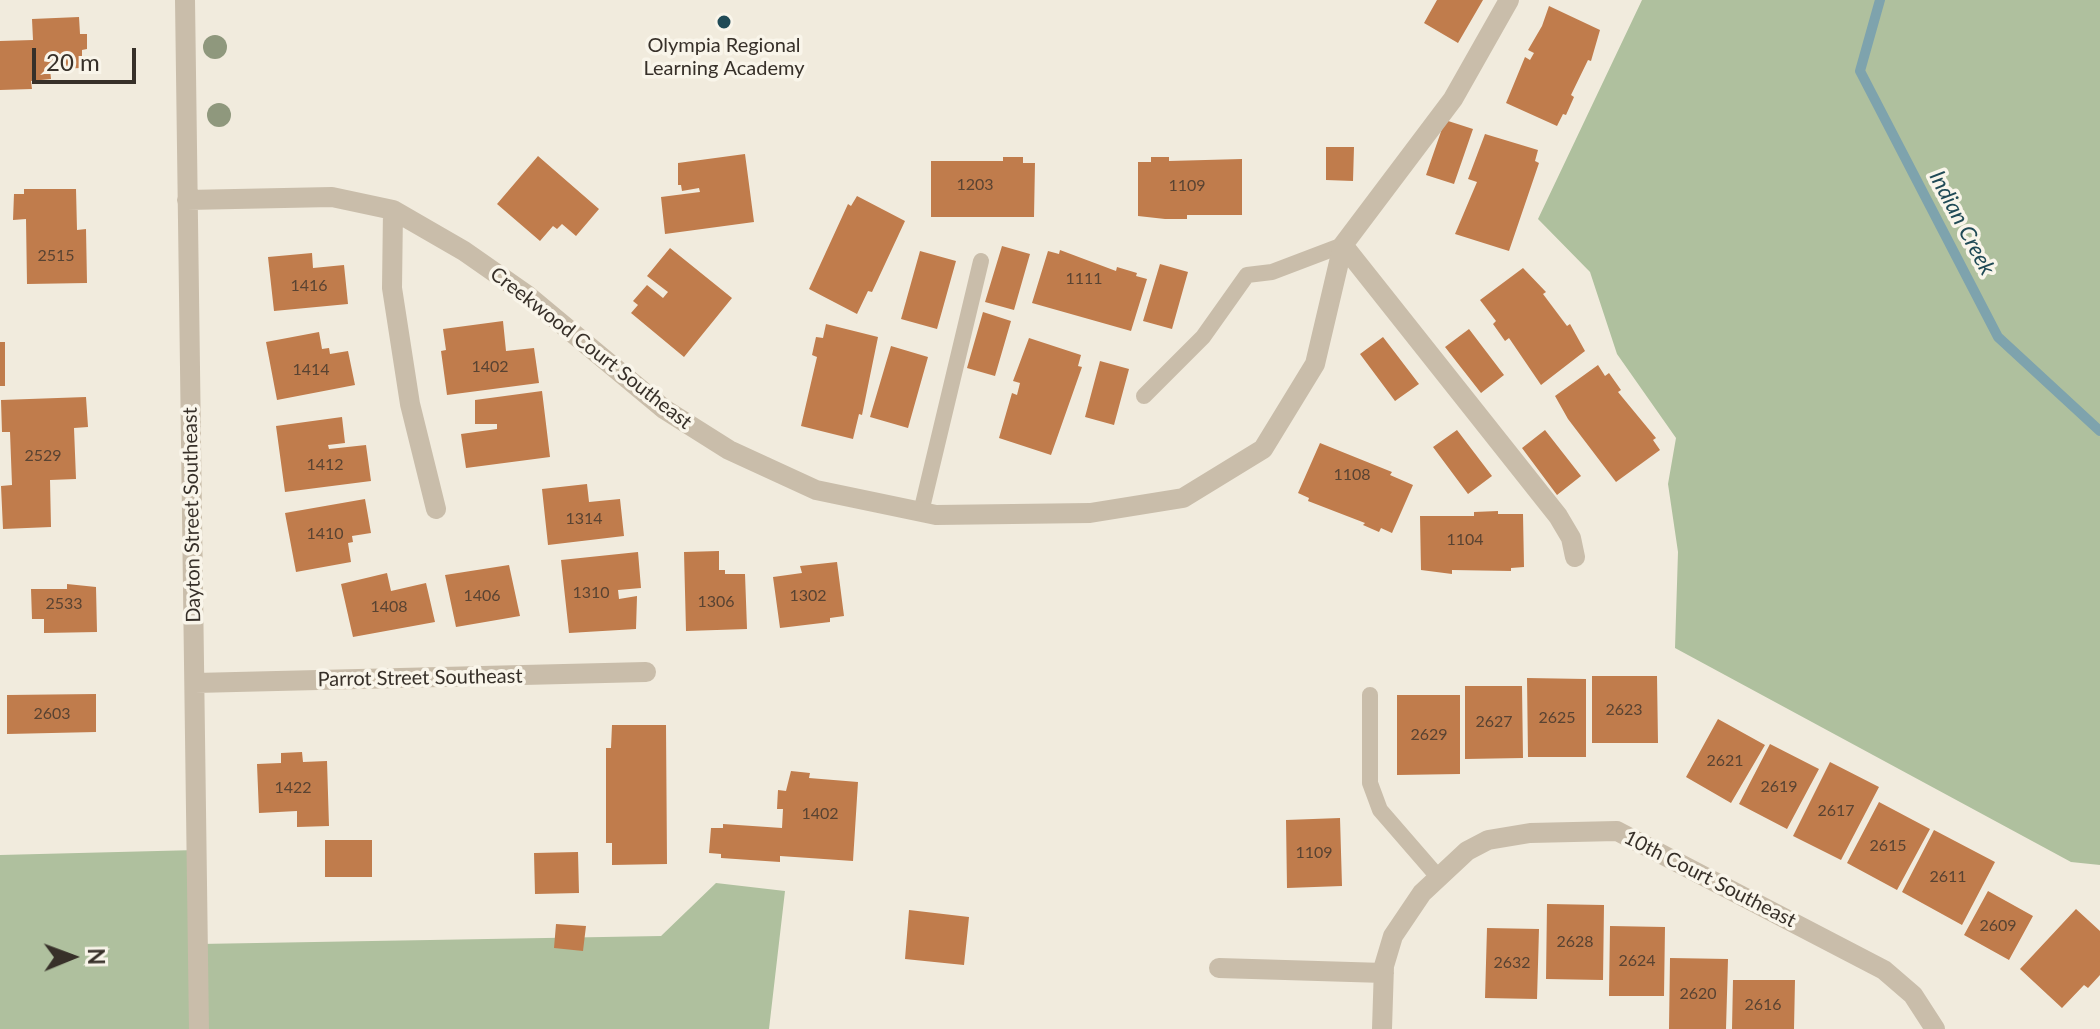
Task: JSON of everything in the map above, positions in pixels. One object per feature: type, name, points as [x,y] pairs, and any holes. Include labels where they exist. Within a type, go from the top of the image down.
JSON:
[{"type":"street","name":"Dayton Street Southeast","points":[[185,0],[199,1029]]},
{"type":"street","name":"Creekwood Court Southeast","points":[[187,200],[332,197],[393,210],[464,251],[527,295],[664,409],[729,450],[816,490],[936,515],[1090,513],[1183,498],[1263,449],[1315,364],[1343,245],[1453,99],[1509,0]]},
{"type":"street","points":[[393,210],[392,288],[410,404],[436,509]]},
{"type":"street","points":[[1343,245],[1558,516],[1571,538],[1575,557]]},
{"type":"street","name":"Parrot Street Southeast","points":[[195,683],[646,672]]},
{"type":"street","name":"10th Court Southeast","points":[[1382,1029],[1384,973],[1393,936],[1422,893],[1467,851],[1488,840],[1530,833],[1617,831],[1884,970],[1913,995],[1935,1029]]},
{"type":"street","points":[[1219,968],[1384,973]]},
{"type":"lane","points":[[1144,396],[1203,337],[1247,275],[1272,272],[1343,245]]},
{"type":"lane","points":[[921,512],[981,261]]},
{"type":"lane","points":[[1370,695],[1370,783],[1380,810],[1439,878]]},
{"type":"green space","points":[[1642,0],[2100,0],[2100,865],[2071,862],[1675,648],[1678,552],[1668,484],[1676,438],[1617,354],[1590,272],[1538,219]]},
{"type":"green space","points":[[197,850],[199,944],[661,936],[716,883],[785,891],[769,1029],[0,1029],[0,855]]},
{"type":"building","points":[[1437,0],[1483,0],[1458,43],[1424,23]]},
{"type":"building","points":[[1549,6],[1600,30],[1591,61],[1588,60],[1571,95],[1574,97],[1566,115],[1563,114],[1557,126],[1506,103],[1525,57],[1530,60],[1534,53],[1528,50]]},
{"type":"building","points":[[79,17],[80,34],[87,34],[87,49],[82,50],[82,68],[50,69],[51,79],[31,81],[32,89],[0,90],[0,41],[33,40],[32,19]]},
{"type":"building","points":[[1445,120],[1473,129],[1454,184],[1426,175]]},
{"type":"building","points":[[1485,134],[1538,150],[1535,161],[1539,163],[1509,251],[1455,234],[1477,182],[1468,179]]},
{"type":"building","points":[[1326,147],[1354,147],[1353,181],[1326,180]]},
{"type":"building","points":[[745,154],[754,222],[665,234],[661,197],[700,192],[699,188],[682,191],[681,185],[678,185],[678,163]]},
{"type":"building","points":[[538,156],[599,209],[576,236],[562,224],[557,229],[553,226],[540,241],[497,204]]},
{"type":"building","points":[[1003,157],[1023,157],[1023,163],[1035,163],[1034,217],[931,217],[931,161],[1003,161]]},
{"type":"building","points":[[1151,157],[1169,157],[1169,161],[1242,159],[1242,215],[1187,215],[1187,219],[1138,216],[1138,162],[1151,162]]},
{"type":"building","points":[[24,189],[76,189],[77,230],[86,229],[87,283],[27,284],[26,219],[13,220],[14,194],[24,194]]},
{"type":"building","points":[[857,196],[905,221],[872,292],[868,291],[857,314],[809,289],[848,204],[851,206]]},
{"type":"building","points":[[1002,246],[1030,254],[1014,310],[985,302]]},
{"type":"building","points":[[670,248],[732,298],[684,357],[631,313],[638,305],[633,301],[647,285],[663,298],[668,292],[647,276]]},
{"type":"building","points":[[1060,250],[1116,271],[1117,267],[1137,273],[1136,276],[1147,279],[1131,331],[1032,303],[1048,251],[1059,254]]},
{"type":"building","points":[[920,251],[956,261],[937,329],[901,319]]},
{"type":"building","points":[[312,253],[313,268],[344,265],[348,304],[274,311],[268,257]]},
{"type":"building","points":[[1160,264],[1188,272],[1172,329],[1143,321]]},
{"type":"building","points":[[1523,268],[1546,292],[1543,294],[1567,326],[1570,324],[1585,351],[1541,385],[1509,338],[1505,341],[1493,324],[1496,321],[1480,300]]},
{"type":"building","points":[[983,312],[1011,321],[995,376],[967,368]]},
{"type":"building","points":[[503,321],[506,351],[534,348],[539,383],[447,395],[441,351],[446,350],[443,329]]},
{"type":"building","points":[[826,324],[878,337],[862,415],[859,414],[853,439],[801,426],[817,357],[812,355],[816,337],[823,338]]},
{"type":"building","points":[[1469,329],[1504,375],[1481,393],[1445,347]]},
{"type":"building","points":[[319,332],[322,349],[329,348],[330,354],[348,351],[355,385],[277,400],[266,342]]},
{"type":"building","points":[[1383,337],[1419,384],[1395,401],[1360,354]]},
{"type":"building","points":[[1029,338],[1081,355],[1078,366],[1082,367],[1051,455],[999,438],[1012,393],[1017,395],[1020,383],[1013,381]]},
{"type":"building","points":[[0,342],[5,342],[5,386],[0,386]]},
{"type":"building","points":[[891,346],[928,357],[908,428],[870,417]]},
{"type":"building","points":[[1100,361],[1129,369],[1114,425],[1085,417]]},
{"type":"building","points":[[1598,365],[1605,376],[1609,373],[1621,390],[1618,392],[1656,438],[1653,440],[1660,450],[1616,482],[1568,419],[1555,396]]},
{"type":"building","points":[[542,391],[550,457],[466,468],[461,434],[497,429],[497,424],[475,424],[475,400]]},
{"type":"building","points":[[86,397],[88,427],[74,428],[76,479],[50,480],[51,527],[3,529],[1,486],[12,485],[10,432],[2,432],[1,400]]},
{"type":"building","points":[[342,417],[345,443],[328,445],[329,449],[366,445],[371,481],[285,492],[276,426]]},
{"type":"building","points":[[1457,430],[1492,476],[1468,494],[1433,447]]},
{"type":"building","points":[[1545,430],[1581,476],[1557,495],[1522,448]]},
{"type":"building","points":[[1320,443],[1392,472],[1390,475],[1413,485],[1392,533],[1381,528],[1379,532],[1363,525],[1365,523],[1308,501],[1309,498],[1298,493]]},
{"type":"building","points":[[587,484],[589,502],[620,499],[624,536],[548,545],[542,489]]},
{"type":"building","points":[[365,499],[371,533],[352,536],[353,542],[348,543],[351,562],[296,572],[285,513]]},
{"type":"building","points":[[1498,511],[1498,514],[1523,514],[1524,567],[1511,568],[1511,571],[1452,570],[1452,574],[1421,570],[1420,516],[1474,516],[1474,512]]},
{"type":"building","points":[[719,551],[719,570],[725,570],[725,574],[745,574],[747,629],[686,631],[684,552]]},
{"type":"building","points":[[638,552],[641,588],[618,590],[619,599],[637,596],[636,629],[569,633],[561,560]]},
{"type":"building","points":[[837,562],[844,616],[830,618],[830,622],[780,628],[773,577],[802,573],[800,566]]},
{"type":"building","points":[[509,565],[520,616],[456,627],[445,575]]},
{"type":"building","points":[[387,573],[391,591],[426,583],[435,622],[353,637],[341,584]]},
{"type":"building","points":[[67,584],[96,587],[97,632],[44,633],[44,619],[32,619],[31,589],[67,589]]},
{"type":"building","points":[[1592,676],[1657,676],[1658,743],[1592,743]]},
{"type":"building","points":[[1527,678],[1586,679],[1586,757],[1528,757]]},
{"type":"building","points":[[1465,686],[1522,686],[1523,758],[1465,759]]},
{"type":"building","points":[[96,694],[96,732],[7,734],[7,695]]},
{"type":"building","points":[[1397,695],[1460,695],[1460,774],[1397,775]]},
{"type":"building","points":[[1718,719],[1765,745],[1731,803],[1686,777]]},
{"type":"building","points":[[612,725],[666,725],[667,864],[612,865],[612,843],[606,843],[606,748],[611,748]]},
{"type":"building","points":[[1770,744],[1819,769],[1787,829],[1739,804]]},
{"type":"building","points":[[302,752],[303,762],[327,761],[329,826],[297,827],[297,811],[259,813],[257,764],[281,763],[281,753]]},
{"type":"building","points":[[1830,762],[1879,787],[1841,860],[1793,836]]},
{"type":"building","points":[[791,771],[810,773],[809,778],[858,782],[853,861],[780,856],[780,862],[721,858],[721,854],[709,853],[711,828],[723,828],[723,824],[782,828],[783,809],[777,809],[778,790],[786,791]]},
{"type":"building","points":[[1879,802],[1930,829],[1897,890],[1847,863]]},
{"type":"building","points":[[1340,818],[1342,886],[1287,888],[1286,820]]},
{"type":"building","points":[[1934,830],[1995,862],[1962,925],[1902,892]]},
{"type":"building","points":[[325,840],[372,840],[372,877],[325,877]]},
{"type":"building","points":[[578,852],[579,893],[535,894],[534,853]]},
{"type":"building","points":[[1988,891],[2033,916],[2009,960],[1964,935]]},
{"type":"building","points":[[1547,904],[1604,905],[1603,980],[1546,979]]},
{"type":"building","points":[[2076,909],[2100,931],[2100,975],[2088,988],[2084,985],[2062,1008],[2020,969]]},
{"type":"building","points":[[909,910],[969,917],[964,965],[905,959]]},
{"type":"building","points":[[556,924],[586,926],[583,951],[554,948]]},
{"type":"building","points":[[1610,926],[1665,927],[1664,996],[1609,996]]},
{"type":"building","points":[[1487,928],[1539,929],[1537,999],[1485,998]]},
{"type":"building","points":[[1670,958],[1728,959],[1726,1029],[1669,1029]]},
{"type":"building","points":[[1733,980],[1795,980],[1794,1029],[1732,1029]]},
{"type":"waterway","name":"Indian Creek","points":[[1880,0],[1860,71],[1998,337],[2100,431]]},
{"type":"place","name":"Olympia Regional Learning Academy","points":[[724,22]]}]
